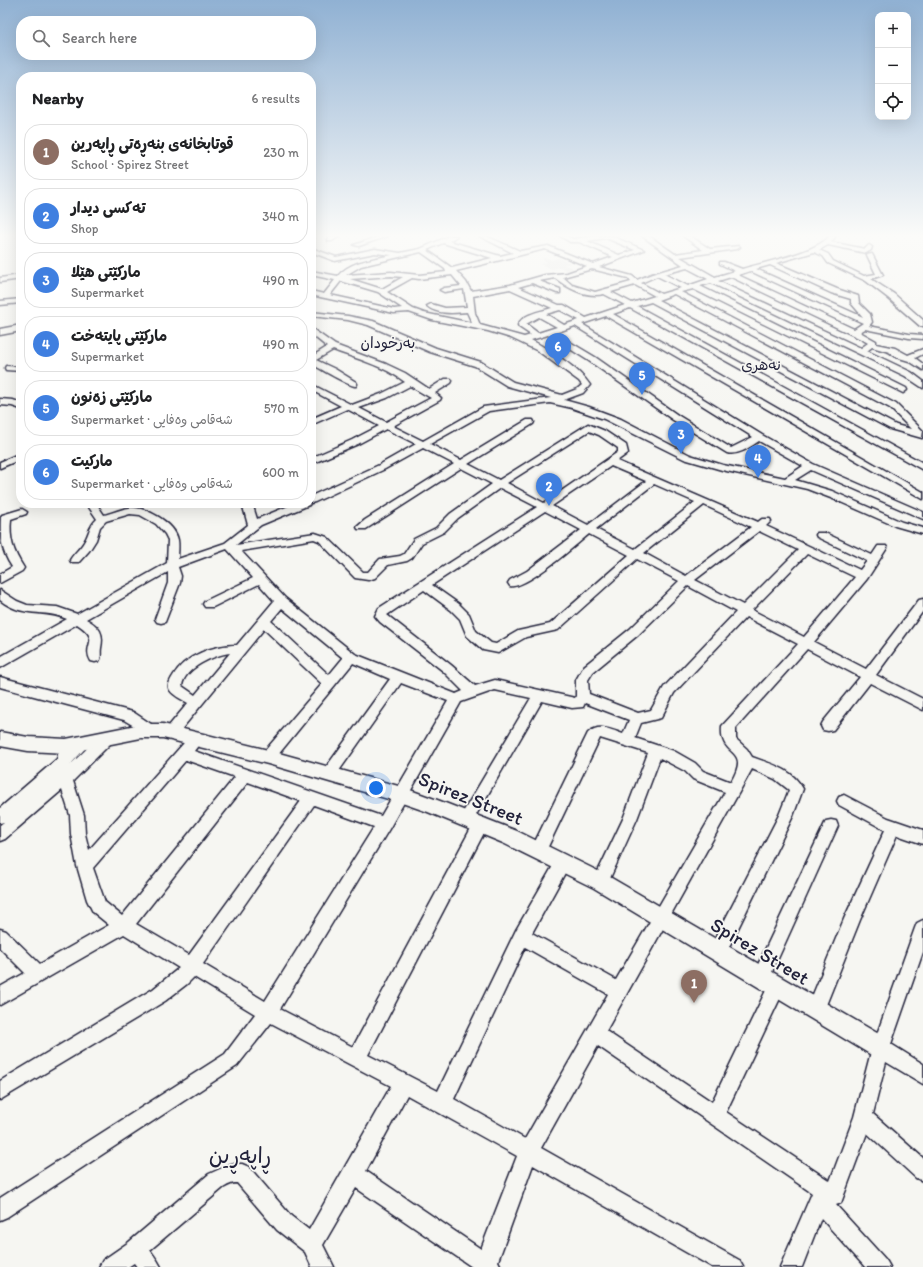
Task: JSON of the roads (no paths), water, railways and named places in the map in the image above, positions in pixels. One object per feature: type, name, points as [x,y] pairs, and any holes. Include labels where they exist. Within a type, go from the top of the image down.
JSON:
[{"type":"main road","points":[[0,329],[16,327]]},
{"type":"main road","points":[[0,332],[16,327]]},
{"type":"main road","name":"Spirez Street","points":[[0,739],[47,746],[65,762],[84,742],[108,736],[149,730],[170,733],[190,746],[268,757],[402,795],[474,821],[539,850],[601,882],[881,1048]]},
{"type":"street","points":[[322,295],[394,311],[410,310]]},
{"type":"street","points":[[316,498],[382,467],[486,409],[503,405],[549,401],[582,391],[586,388],[586,383],[536,346],[524,340],[478,327],[425,316],[410,310],[386,295]]},
{"type":"street","points":[[468,295],[472,319],[478,327]]},
{"type":"street","points":[[529,295],[557,307],[564,308],[587,321]]},
{"type":"street","points":[[612,295],[923,467]]},
{"type":"street","points":[[524,340],[587,321],[663,295]]},
{"type":"street","points":[[681,295],[894,396],[922,384]]},
{"type":"street","points":[[705,295],[894,396]]},
{"type":"street","points":[[745,295],[908,374],[922,384]]},
{"type":"street","points":[[775,295],[855,332],[871,341],[873,344],[871,345]]},
{"type":"street","points":[[805,295],[866,324],[909,336],[923,337]]},
{"type":"street","points":[[850,295],[855,298],[855,303],[866,314],[866,324]]},
{"type":"street","points":[[891,295],[923,324]]},
{"type":"street","points":[[651,299],[893,427],[922,436]]},
{"type":"street","points":[[0,303],[16,301]]},
{"type":"street","points":[[431,306],[437,309],[469,309]]},
{"type":"street","points":[[537,336],[522,325],[523,322],[557,307]]},
{"type":"street","points":[[540,314],[564,328]]},
{"type":"street","points":[[607,314],[923,496]]},
{"type":"street","points":[[316,459],[337,451],[436,399],[436,396],[411,382],[402,375],[380,364],[332,347],[318,325],[354,319],[370,323],[433,350],[478,364],[510,384],[562,398],[576,406]]},
{"type":"street","points":[[460,324],[472,319]]},
{"type":"street","points":[[577,324],[759,437],[810,466],[923,516]]},
{"type":"street","points":[[855,332],[866,324]]},
{"type":"street","points":[[550,332],[592,359],[676,418],[723,447],[734,451],[759,437]]},
{"type":"street","points":[[861,351],[871,345],[887,348],[899,355],[912,359],[923,368]]},
{"type":"street","points":[[316,354],[332,347]]},
{"type":"street","points":[[912,359],[911,357],[915,354],[923,351]]},
{"type":"street","points":[[316,363],[352,384]]},
{"type":"street","points":[[9,368],[16,368]]},
{"type":"street","points":[[316,420],[349,407],[384,396],[411,382]]},
{"type":"street","points":[[429,393],[448,382]]},
{"type":"street","points":[[316,390],[636,554],[923,705]]},
{"type":"street","points":[[894,396],[893,406],[922,436]]},
{"type":"street","points":[[549,401],[576,406],[618,421],[691,458],[749,474],[787,481],[828,493],[904,526],[923,531]]},
{"type":"street","points":[[0,402],[16,404]]},
{"type":"street","points":[[362,527],[373,518],[409,498],[417,491],[530,422]]},
{"type":"street","points":[[0,663],[172,566],[231,547],[315,536],[323,540],[359,575],[372,576],[384,562],[404,559],[408,556],[418,541],[440,530],[454,516],[499,484],[588,427],[602,433],[623,447],[623,453],[544,507],[383,612],[381,616],[447,668],[473,692]]},
{"type":"street","points":[[0,465],[16,458]]},
{"type":"street","points":[[610,462],[762,524],[805,549],[863,576]]},
{"type":"street","points":[[787,481],[810,466]]},
{"type":"street","points":[[514,583],[530,574],[653,480]]},
{"type":"street","points":[[425,585],[465,617],[471,633],[487,647],[498,649],[512,639],[525,633],[547,630],[554,627],[636,554],[703,501]]},
{"type":"street","points":[[95,508],[102,519]]},
{"type":"street","points":[[120,513],[124,508]]},
{"type":"street","points":[[249,508],[254,526]]},
{"type":"street","points":[[231,547],[254,526],[293,508]]},
{"type":"street","points":[[75,560],[84,551],[91,540],[95,526],[102,519],[130,511],[142,512],[160,522],[170,533],[173,540],[172,566],[175,576],[174,583],[161,619]]},
{"type":"street","points":[[0,579],[18,568],[9,556],[5,535],[6,517],[22,512]]},
{"type":"street","points":[[0,1210],[231,1060],[268,1012],[402,795],[456,699],[473,692],[495,686],[572,703],[578,703],[583,697],[582,680],[588,669],[634,632],[686,581],[762,524]]},
{"type":"street","points":[[353,1174],[487,1266],[528,1152],[744,772],[746,761],[742,752],[730,742],[727,735],[729,726],[805,643],[863,576],[878,554],[821,535]]},
{"type":"street","points":[[231,547],[281,602],[351,657],[456,699]]},
{"type":"street","points":[[583,697],[637,718],[656,714],[669,690],[700,656],[805,549]]},
{"type":"street","points":[[209,604],[261,580]]},
{"type":"street","points":[[0,594],[21,608],[57,611],[77,619],[95,632],[97,638],[94,650],[95,658]]},
{"type":"street","points":[[170,733],[281,602]]},
{"type":"street","points":[[828,726],[923,603]]},
{"type":"street","points":[[264,622],[329,684]]},
{"type":"street","points":[[196,702],[176,688],[175,684],[180,674],[195,661],[227,650],[240,650]]},
{"type":"street","points":[[268,757],[351,657]]},
{"type":"street","points":[[329,774],[398,677]]},
{"type":"street","points":[[0,682],[128,716],[149,730]]},
{"type":"street","points":[[357,1058],[474,821],[539,695]]},
{"type":"street","points":[[626,742],[637,718]]},
{"type":"street","points":[[539,850],[597,733],[604,733],[678,760],[690,767],[698,775],[734,790]]},
{"type":"street","points":[[0,817],[65,762],[108,736]]},
{"type":"street","points":[[85,866],[190,746],[245,775],[384,824]]},
{"type":"street","points":[[601,882],[630,819],[656,751]]},
{"type":"street","points":[[718,951],[786,816],[796,789],[790,780],[783,775],[746,761]]},
{"type":"street","points":[[0,834],[65,762]]},
{"type":"street","points":[[65,762],[77,815],[78,834],[92,893],[99,907],[110,917],[190,967],[268,1012],[404,1082],[732,1267]]},
{"type":"street","points":[[0,996],[125,925],[245,775]]},
{"type":"street","points":[[0,1091],[159,995],[181,978],[312,798]]},
{"type":"street","points":[[844,801],[871,818],[893,828],[923,837]]},
{"type":"street","points":[[715,1115],[831,826]]},
{"type":"street","points":[[816,1009],[852,919],[893,828]]},
{"type":"street","points":[[442,1103],[522,936],[562,862]]},
{"type":"street","points":[[791,1267],[826,1198],[863,1117],[881,1048],[923,928]]},
{"type":"street","points":[[522,936],[619,991]]},
{"type":"street","points":[[0,938],[38,974]]},
{"type":"street","points":[[595,1034],[715,1115],[826,1198],[879,1267]]},
{"type":"street","points":[[881,1048],[923,1075]]},
{"type":"street","points":[[312,1245],[404,1082]]},
{"type":"street","points":[[863,1117],[923,1171]]},
{"type":"street","points":[[110,1267],[136,1249],[216,1181],[226,1174],[233,1173],[242,1174],[284,1223],[312,1245],[323,1267]]},
{"type":"street","points":[[136,1249],[150,1267]]},
{"type":"place","name":"ماركيت","points":[[558,366]]},
{"type":"place","name":"مارکێتی زەنون","points":[[642,395]]},
{"type":"place","name":"مارکێتی هێلا","points":[[681,454]]},
{"type":"place","name":"مارکێتی پایتەخت","points":[[758,478]]},
{"type":"place","name":"تەكسی دیدار","points":[[549,506]]},
{"type":"place","name":"قوتابخانەی بنەڕەتی ڕاپەرین","points":[[694,1003]]},
{"type":"district","name":"بەرخودان","points":[[388,343]]},
{"type":"district","name":"نەھری","points":[[761,365]]},
{"type":"district","name":"ڕاپەڕین","points":[[240,1155]]}]
